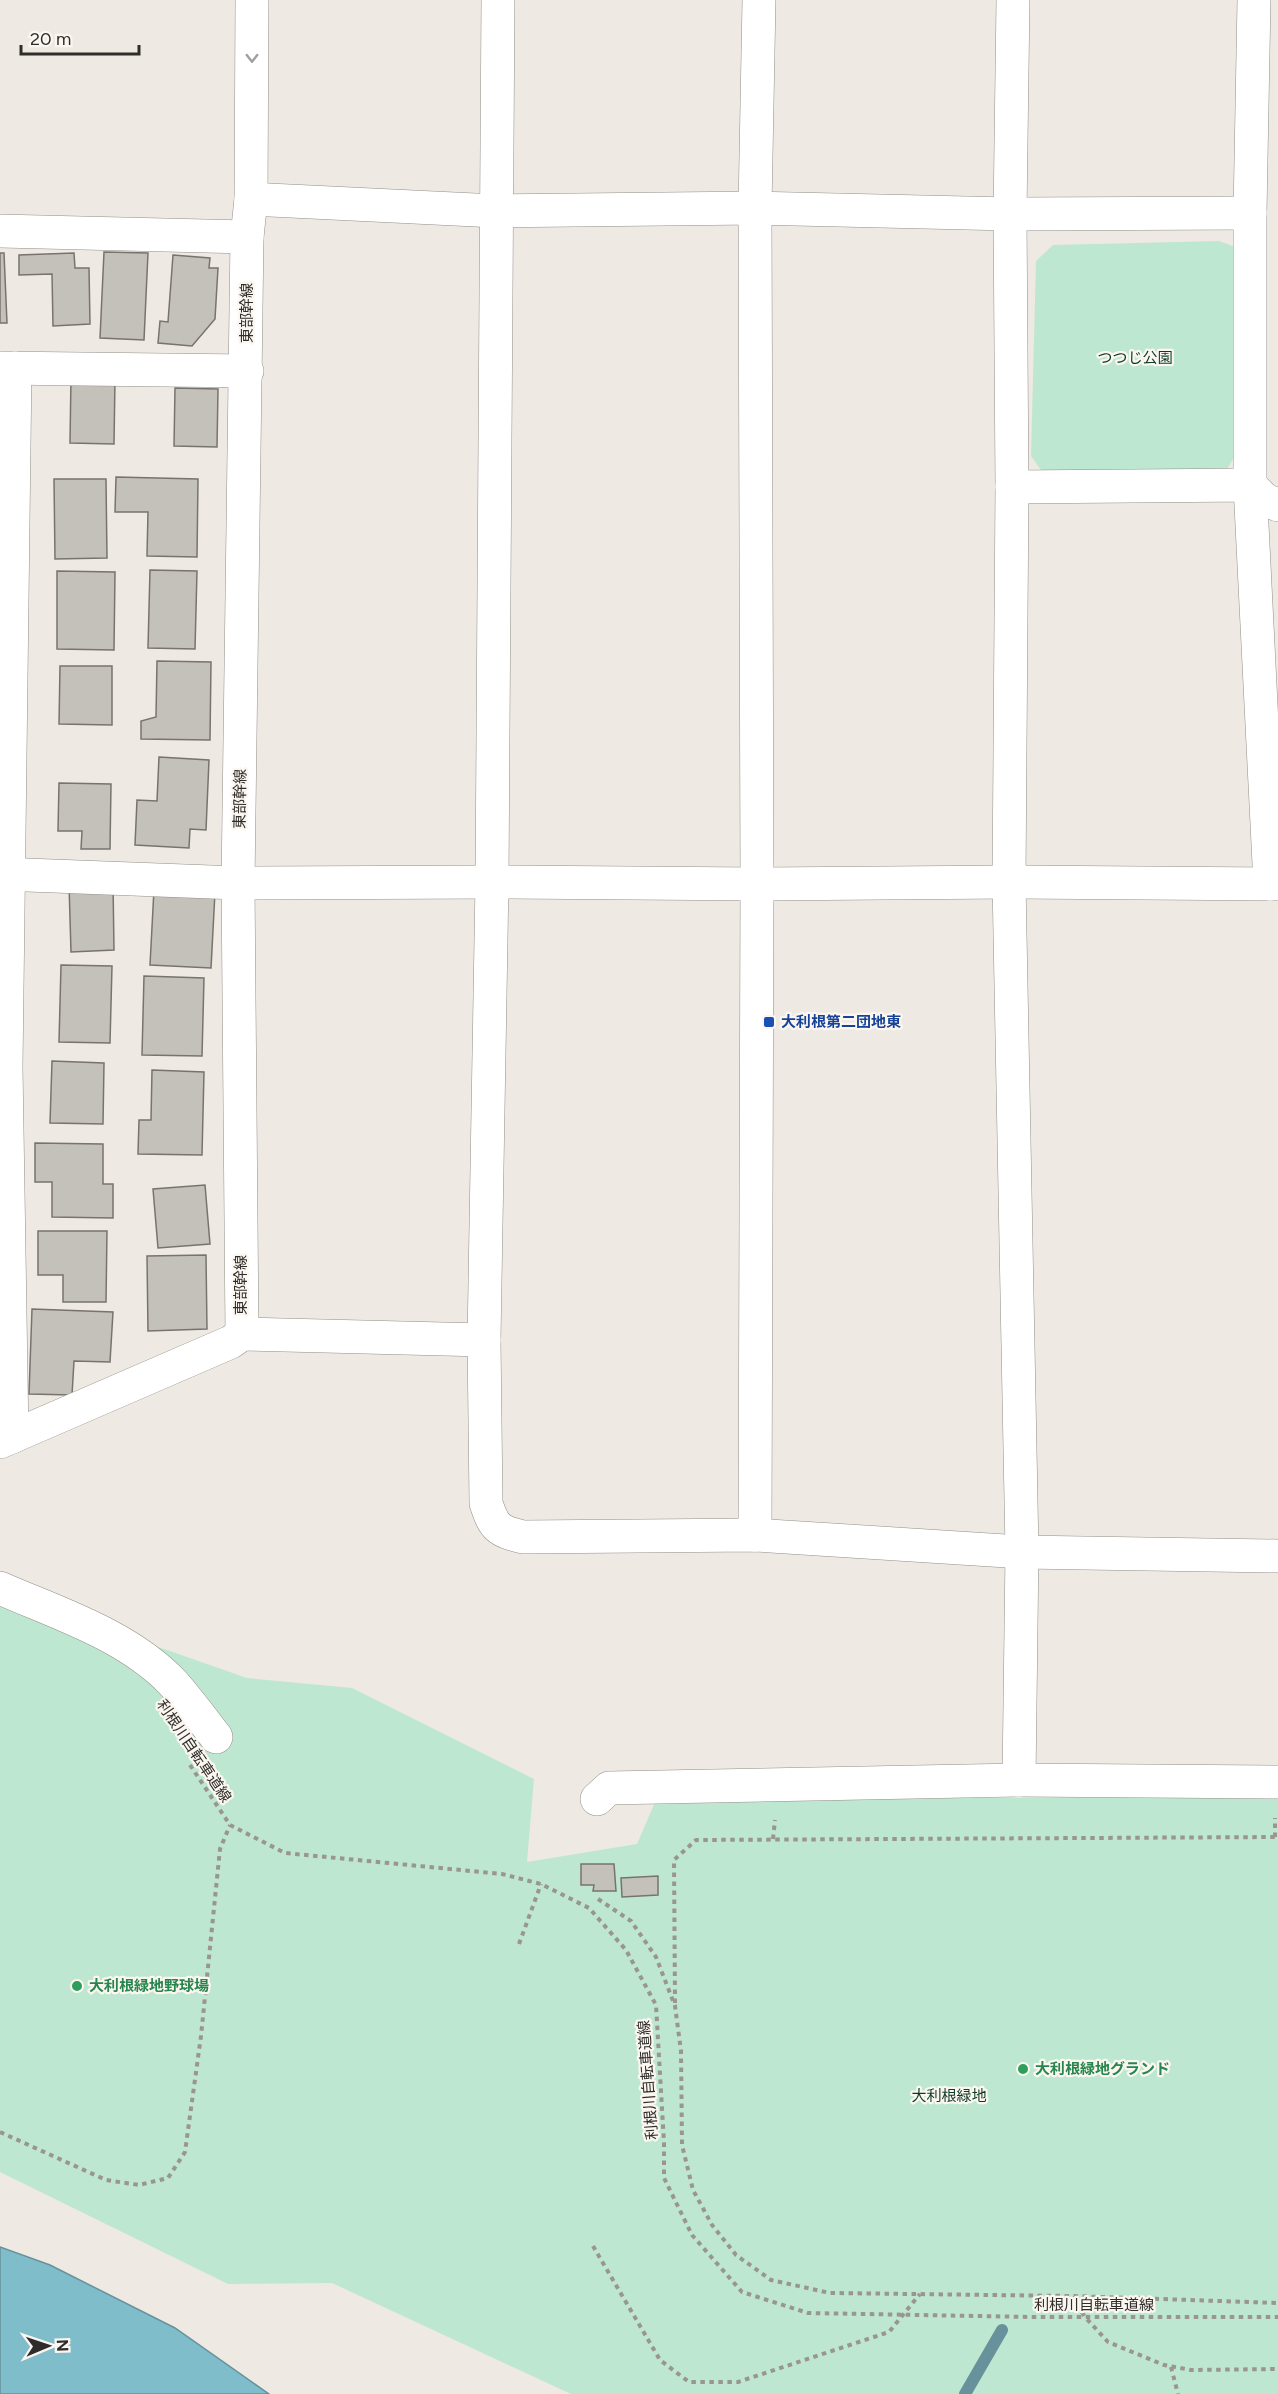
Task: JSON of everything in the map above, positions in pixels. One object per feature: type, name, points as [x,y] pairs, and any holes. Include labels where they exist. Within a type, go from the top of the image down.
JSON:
[{"type":"street","name":"東部幹線","points":[[6,1439],[231,1342],[242,1334],[238,883],[247,371],[247,237],[251,200],[252,0]]},
{"type":"street","points":[[498,0],[492,882],[484,1340],[486,1503],[492,1522],[503,1532],[523,1537],[755,1535],[1022,1552],[1278,1556]]},
{"type":"street","points":[[755,1535],[757,884],[755,208],[759,0]]},
{"type":"street","points":[[1013,0],[1010,214],[1012,487],[1009,882],[1022,1552],[1019,1780]]},
{"type":"street","points":[[4,874],[238,883],[1274,884],[1251,485],[1265,399],[1250,213],[1254,0]]},
{"type":"street","points":[[251,200],[496,211],[755,208],[1010,214],[1250,213]]},
{"type":"street","points":[[0,231],[247,237]]},
{"type":"street","points":[[6,1439],[3,1067],[8,368],[247,371]]},
{"type":"street","points":[[1012,487],[1251,485],[1265,500],[1278,505]]},
{"type":"street","points":[[242,1334],[484,1340]]},
{"type":"street","points":[[0,1588],[105,1634],[140,1655],[172,1682],[216,1737]]},
{"type":"street","points":[[597,1799],[609,1788],[1019,1780],[1278,1782]]},
{"type":"path","name":"利根川自転車道線","points":[[187,1760],[230,1825],[285,1853],[502,1874],[541,1884],[589,1908],[626,1950],[656,2005],[664,2178],[692,2235],[742,2292],[808,2313],[1278,2318]]},
{"type":"path","points":[[0,2132],[106,2180],[139,2185],[168,2178],[184,2152],[201,2036],[220,1849],[230,1825]]},
{"type":"path","points":[[1278,1837],[696,1840],[674,1860],[675,2006],[681,2051],[682,2145],[693,2190],[712,2225],[736,2255],[771,2280],[830,2293],[1072,2296],[1278,2303]]},
{"type":"path","points":[[519,1944],[541,1884]]},
{"type":"path","points":[[598,1899],[631,1921],[656,1957],[675,2006]]},
{"type":"path","points":[[593,2246],[660,2360],[689,2382],[738,2382],[889,2332],[921,2294]]},
{"type":"path","points":[[1072,2296],[1085,2317],[1108,2342],[1172,2367],[1191,2370],[1278,2369]]},
{"type":"path","points":[[1172,2367],[1178,2394]]},
{"type":"green space","name":"つつじ公園","points":[[1219,241],[1238,248],[1233,459],[1225,473],[1046,477],[1031,456],[1036,261],[1053,245]]},
{"type":"green space","name":"大利根緑地","points":[[0,1579],[107,1629],[247,1678],[352,1688],[534,1779],[527,1862],[637,1844],[656,1800],[1278,1796],[1278,2394],[571,2394],[332,2283],[228,2284],[0,2172]]},
{"type":"water","points":[[0,2247],[50,2265],[175,2328],[269,2394],[0,2394]]},
{"type":"building","points":[[104,252],[148,253],[144,340],[100,338]]},
{"type":"building","points":[[0,253],[4,253],[7,323],[0,323]]},
{"type":"building","points":[[74,253],[75,268],[89,268],[90,324],[53,326],[52,274],[19,275],[19,255]]},
{"type":"building","points":[[173,255],[210,258],[209,268],[218,268],[215,319],[192,346],[158,343],[160,321],[168,322]]},
{"type":"building","points":[[71,378],[115,379],[114,444],[70,443]]},
{"type":"building","points":[[175,388],[218,389],[217,447],[174,446]]},
{"type":"building","points":[[116,477],[198,479],[197,557],[147,556],[148,512],[115,512]]},
{"type":"building","points":[[54,479],[106,479],[107,558],[55,559]]},
{"type":"building","points":[[150,570],[197,571],[195,649],[148,648]]},
{"type":"building","points":[[57,571],[115,572],[114,650],[57,649]]},
{"type":"building","points":[[157,661],[211,662],[210,740],[141,739],[141,721],[156,717]]},
{"type":"building","points":[[60,666],[112,666],[112,725],[59,724]]},
{"type":"building","points":[[159,757],[209,760],[206,830],[190,829],[189,848],[135,845],[137,800],[157,801]]},
{"type":"building","points":[[59,783],[111,784],[110,849],[81,849],[82,831],[58,831]]},
{"type":"building","points":[[113,883],[114,950],[71,952],[69,884]]},
{"type":"building","points":[[154,889],[215,892],[211,968],[150,965]]},
{"type":"building","points":[[61,965],[112,966],[110,1043],[59,1042]]},
{"type":"building","points":[[144,976],[204,978],[202,1056],[142,1055]]},
{"type":"building","points":[[52,1061],[104,1063],[103,1124],[50,1123]]},
{"type":"building","points":[[152,1070],[204,1072],[202,1155],[138,1154],[139,1120],[151,1120]]},
{"type":"building","points":[[35,1143],[103,1144],[103,1184],[113,1184],[113,1218],[52,1217],[52,1182],[35,1182]]},
{"type":"building","points":[[205,1185],[210,1244],[158,1248],[153,1189]]},
{"type":"building","points":[[38,1231],[107,1231],[106,1302],[63,1302],[63,1275],[38,1275]]},
{"type":"building","points":[[206,1255],[207,1329],[148,1331],[147,1256]]},
{"type":"building","points":[[32,1309],[113,1312],[110,1362],[74,1361],[72,1395],[29,1394]]},
{"type":"building","points":[[581,1864],[614,1864],[616,1891],[593,1891],[594,1885],[581,1885]]},
{"type":"building","points":[[658,1876],[658,1895],[622,1897],[621,1878]]},
{"type":"waterway","points":[[965,2394],[1002,2330]]},
{"type":"place","name":"大利根第二団地東","points":[[769,1022]]},
{"type":"place","name":"大利根緑地野球場","points":[[77,1986]]},
{"type":"place","name":"大利根緑地グランド","points":[[1023,2069]]}]
